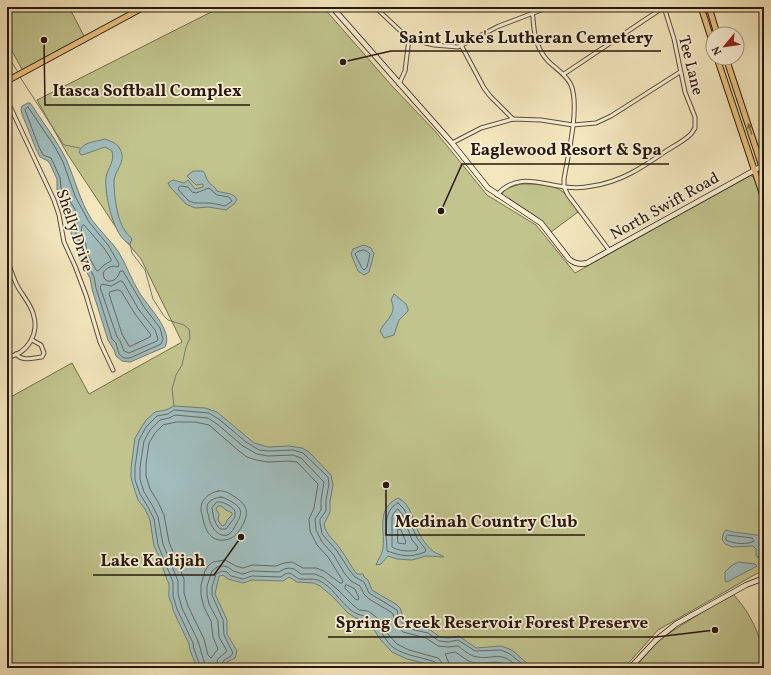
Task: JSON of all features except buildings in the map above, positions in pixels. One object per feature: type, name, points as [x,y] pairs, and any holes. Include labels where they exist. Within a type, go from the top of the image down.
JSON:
[{"type":"main road","points":[[7,81],[144,7]]},
{"type":"main road","points":[[701,7],[707,26]]},
{"type":"main road","points":[[709,7],[715,26]]},
{"type":"main road","points":[[720,66],[764,199]]},
{"type":"main road","points":[[729,66],[763,165],[764,173]]},
{"type":"street","points":[[332,7],[452,143],[484,184],[497,195],[504,188],[520,182],[534,181],[564,187]]},
{"type":"street","points":[[375,7],[409,39],[443,46],[458,47],[499,26],[549,7]]},
{"type":"street","points":[[379,10],[387,7]]},
{"type":"street","points":[[532,7],[534,36],[540,50],[549,62],[564,74],[573,93],[573,125],[564,187],[568,195],[608,250]]},
{"type":"street","points":[[564,74],[664,7]]},
{"type":"street","name":"Tee Lane","points":[[564,187],[575,188],[593,186],[624,177],[640,169],[688,136],[695,128],[695,117],[680,72],[674,39],[664,7]]},
{"type":"street","points":[[400,84],[405,71],[409,39]]},
{"type":"street","points":[[461,45],[484,88],[513,119]]},
{"type":"street","points":[[452,143],[481,128],[513,119],[541,120],[573,125],[596,123],[611,116],[680,72]]},
{"type":"street","name":"Shelly Drive","points":[[7,100],[54,200],[59,215],[64,242],[75,266],[91,309],[100,342],[113,370]]},
{"type":"street","name":"North Swift Road","points":[[497,195],[541,223],[569,259],[581,264],[587,263],[763,165]]},
{"type":"street","points":[[7,258],[14,280],[34,314],[35,323],[32,340],[26,348],[7,357]]},
{"type":"street","points":[[16,354],[20,358],[24,359],[42,357],[44,352],[41,345],[32,340]]},
{"type":"street","points":[[630,668],[656,640],[676,624],[746,585],[764,578]]},
{"type":"green space","points":[[7,7],[69,7],[85,38],[23,71],[7,42]]},
{"type":"green space","points":[[221,7],[323,7],[392,86],[435,131],[487,195],[536,225],[575,273],[750,175],[757,179],[764,201],[764,571],[756,574],[658,630],[624,668],[7,668],[7,399],[72,363],[89,394],[182,342],[141,259],[121,235],[68,155],[37,100]]},
{"type":"green space","points":[[521,184],[555,187],[567,196],[578,212],[551,232],[538,218],[502,195],[504,189]]},
{"type":"green space","points":[[732,593],[745,609],[759,637],[762,647],[764,668],[634,668],[660,639]]},
{"type":"water","points":[[30,103],[33,107],[55,139],[66,159],[84,206],[92,220],[118,251],[139,292],[163,326],[167,341],[165,347],[130,362],[122,361],[116,356],[108,340],[90,278],[80,260],[78,244],[72,237],[71,233],[73,222],[71,210],[57,190],[57,179],[50,164],[48,161],[40,157],[22,114],[22,106]]},
{"type":"water","points":[[105,139],[117,145],[122,153],[122,158],[114,181],[115,194],[120,222],[132,239],[130,244],[119,234],[108,204],[106,177],[113,158],[112,151],[105,147],[81,155],[79,152],[83,146],[90,142]]},
{"type":"water","points":[[193,171],[203,171],[206,178],[217,191],[231,194],[236,197],[237,200],[226,210],[209,207],[195,208],[186,204],[168,183],[173,180],[184,183],[188,180],[195,189],[203,187],[203,184],[196,185],[187,176]]},
{"type":"water","points":[[364,245],[371,248],[374,254],[369,272],[364,275],[358,271],[351,254],[353,249]]},
{"type":"water","points":[[394,294],[406,304],[408,311],[399,320],[394,335],[384,338],[380,331],[392,313],[393,305],[391,300]]},
{"type":"water","points":[[174,406],[205,408],[217,412],[254,443],[268,447],[289,446],[302,448],[309,452],[331,475],[333,485],[330,501],[330,512],[324,524],[327,532],[357,574],[363,574],[368,580],[372,590],[396,604],[400,608],[408,625],[429,629],[440,637],[448,638],[459,636],[476,648],[501,646],[512,650],[529,665],[537,668],[435,668],[431,665],[407,659],[392,652],[379,638],[369,623],[348,613],[332,596],[314,583],[297,582],[289,577],[283,581],[252,580],[243,583],[228,579],[223,575],[219,576],[215,594],[227,620],[227,634],[237,651],[235,658],[227,662],[223,668],[197,668],[189,644],[173,610],[169,597],[169,584],[154,546],[150,520],[145,509],[138,500],[131,478],[135,438],[146,420],[155,412],[166,410]],"holes":[[[218,506],[221,506],[232,513],[225,525],[222,526],[218,520],[219,514],[216,509]]]},
{"type":"water","points":[[398,498],[403,501],[412,514],[425,543],[434,552],[444,557],[426,556],[412,560],[397,559],[388,556],[381,564],[376,565],[383,550],[384,513],[391,502]]},
{"type":"water","points":[[726,530],[764,536],[764,551],[758,558],[756,555],[756,549],[753,546],[733,547],[725,544],[722,539]]},
{"type":"water","points":[[738,562],[755,564],[757,566],[726,582],[725,572]]},
{"type":"waterway","points":[[7,55],[18,72]]},
{"type":"waterway","points":[[20,77],[64,145],[80,148]]},
{"type":"waterway","points":[[130,244],[132,253],[145,270],[153,299],[164,316],[168,320],[184,325],[189,329],[190,338],[186,347],[182,365],[176,375],[172,389],[174,406]]},
{"type":"place","name":"Itasca Softball Complex","points":[[44,40]]},
{"type":"place","name":"Saint Luke's Lutheran Cemetery","points":[[343,62]]},
{"type":"place","name":"Eaglewood Resort & Spa","points":[[441,211]]},
{"type":"place","name":"Medinah Country Club","points":[[386,485]]},
{"type":"place","name":"Lake Kadijah","points":[[241,537]]},
{"type":"place","name":"Spring Creek Reservoir Forest Preserve","points":[[715,630]]}]
